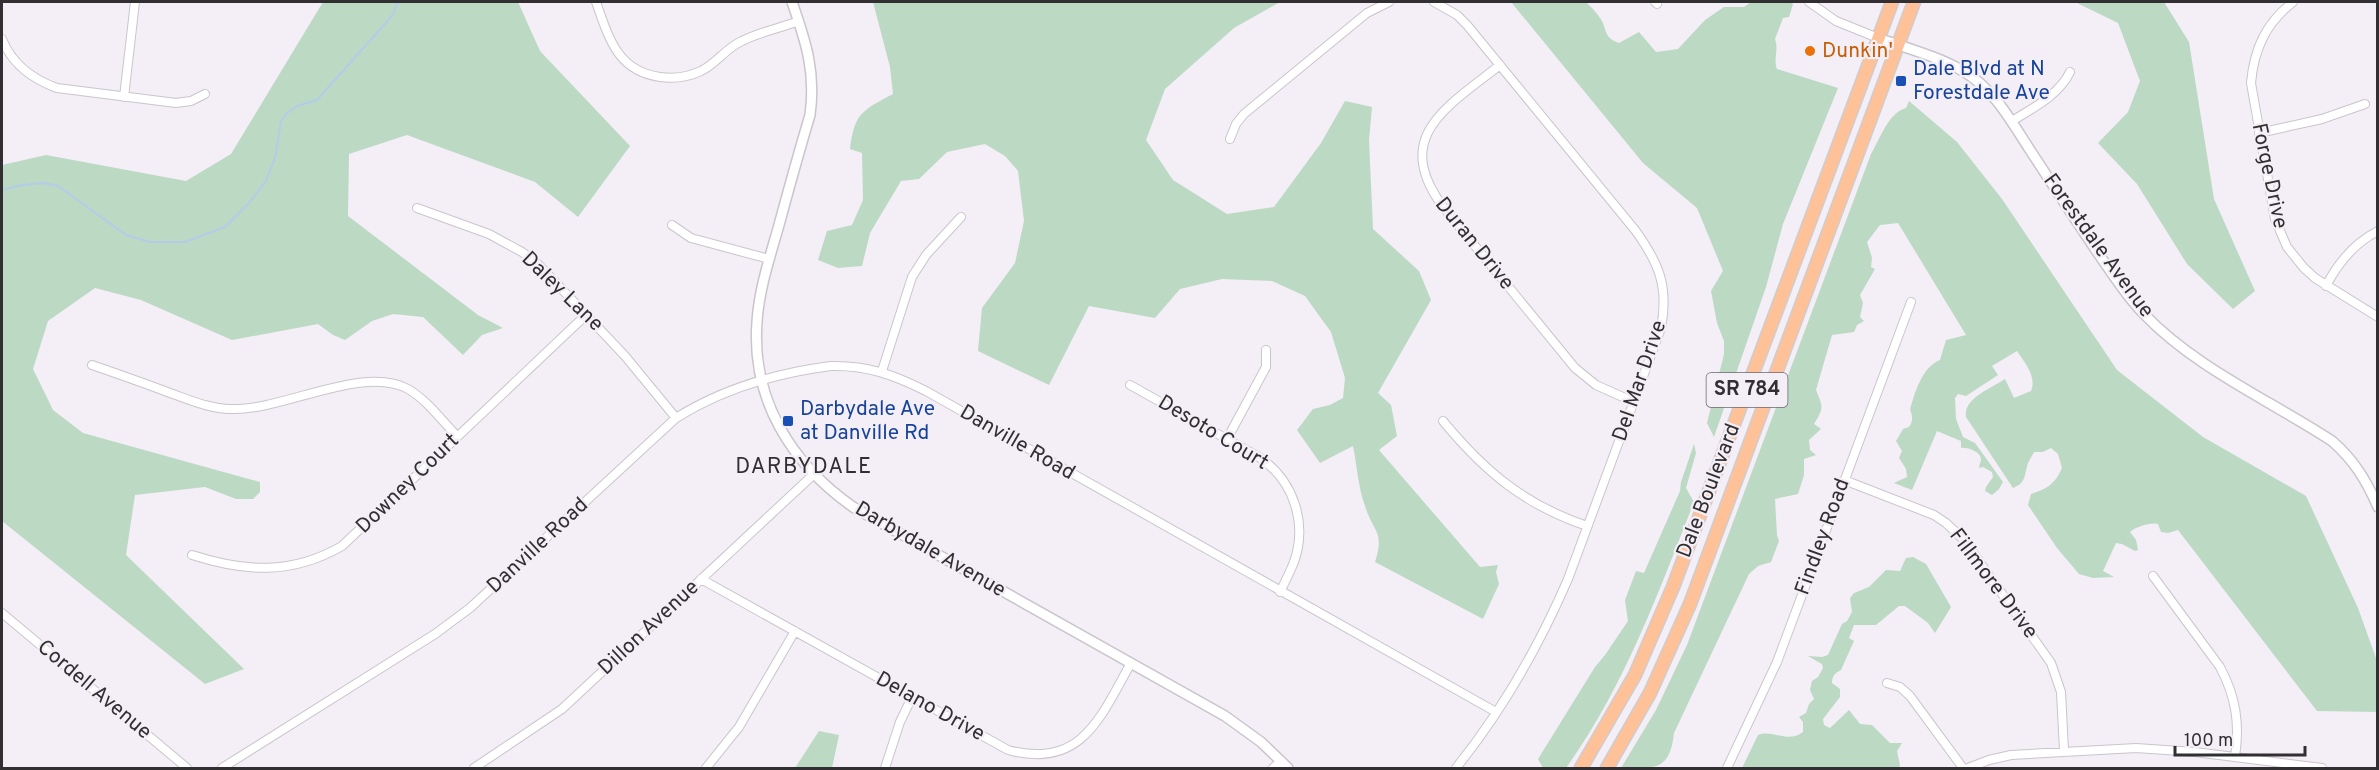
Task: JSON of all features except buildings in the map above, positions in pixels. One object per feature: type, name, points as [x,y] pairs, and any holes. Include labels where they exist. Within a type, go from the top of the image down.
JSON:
[{"type":"main road","name":"Dale Boulevard","points":[[1581,768],[1635,675],[1668,598],[1892,2]]},
{"type":"main road","name":"Dale Boulevard","points":[[1607,768],[1650,693],[1690,604],[1914,2]]},
{"type":"street","points":[[124,97],[135,2]]},
{"type":"street","points":[[596,2],[610,40],[625,61],[634,69],[666,78],[679,77],[702,70],[744,40],[799,21]]},
{"type":"street","name":"Darbydale Avenue","points":[[792,2],[810,61],[812,98],[810,115],[770,259],[756,323],[756,347],[762,381],[777,423],[787,441],[813,475],[853,507],[1244,728],[1285,765]]},
{"type":"street","points":[[1230,139],[1236,124],[1244,114],[1367,13],[1389,2]]},
{"type":"street","name":"Del Mar Drive","points":[[1434,2],[1457,15],[1467,25],[1635,230],[1656,262],[1663,287],[1664,314],[1634,402],[1554,611],[1526,665],[1456,768]]},
{"type":"street","name":"Forestdale Avenue","points":[[1809,2],[1836,21],[1964,71],[1988,91],[2012,121],[2096,249],[2143,313],[2177,344],[2200,360],[2332,441],[2346,453],[2361,472],[2378,507]]},
{"type":"street","name":"Forge Drive","points":[[2293,2],[2280,13],[2263,35],[2253,65],[2252,98],[2280,233],[2287,247],[2304,268],[2326,286],[2378,317]]},
{"type":"street","points":[[2,39],[6,50],[22,68],[44,83],[57,88],[182,103],[205,94]]},
{"type":"street","name":"Duran Drive","points":[[1500,65],[1445,109],[1430,127],[1423,151],[1424,173],[1428,184],[1444,208],[1575,368],[1596,385],[1634,402]]},
{"type":"street","points":[[2012,121],[2061,86],[2070,72]]},
{"type":"street","points":[[2259,133],[2322,119],[2365,105]]},
{"type":"street","name":"Daley Lane","points":[[417,208],[489,234],[522,252],[539,265],[625,356],[676,418]]},
{"type":"street","points":[[882,371],[912,277],[931,249],[961,217]]},
{"type":"street","points":[[672,225],[691,238],[770,259]]},
{"type":"street","points":[[2326,286],[2340,262],[2378,231]]},
{"type":"street","name":"Findley Road","points":[[1727,768],[1776,662],[1911,302]]},
{"type":"street","name":"Downey Court","points":[[192,555],[217,563],[252,569],[290,566],[330,552],[352,538],[587,314]]},
{"type":"street","points":[[1227,439],[1266,367],[1266,350]]},
{"type":"street","points":[[92,365],[202,404],[228,409],[258,408],[361,382],[386,381],[398,384],[416,394],[458,436]]},
{"type":"street","name":"Danville Road","points":[[222,768],[435,634],[470,608],[676,418],[714,396],[762,381],[831,366],[848,365],[882,371],[926,391],[1496,712]]},
{"type":"street","name":"Desoto Court","points":[[1130,385],[1269,464],[1285,482],[1293,497],[1299,520],[1298,548],[1280,592]]},
{"type":"street","points":[[1443,421],[1480,462],[1513,490],[1548,511],[1587,526]]},
{"type":"street","name":"Dillon Avenue","points":[[474,768],[562,709],[813,475]]},
{"type":"street","name":"Fillmore Drive","points":[[1844,480],[1934,515],[1964,540],[2051,663],[2061,692],[2064,751]]},
{"type":"street","points":[[2153,576],[2220,667],[2229,683],[2237,712],[2235,757]]},
{"type":"street","name":"Delano Drive","points":[[701,579],[1008,750],[1031,757],[1052,756],[1072,748],[1091,733],[1131,663]]},
{"type":"street","name":"Cordell Avenue","points":[[2,613],[187,768]]},
{"type":"street","points":[[706,768],[740,727],[795,631]]},
{"type":"street","points":[[1887,683],[1900,687],[1910,696],[1963,768]]},
{"type":"street","points":[[885,768],[900,722],[912,697]]},
{"type":"street","points":[[1968,768],[2003,756],[2151,748],[2322,768]]},
{"type":"street","points":[[1273,768],[1285,765]]},
{"type":"green space","points":[[323,2],[518,2],[540,51],[630,146],[578,217],[535,182],[407,135],[349,154],[348,216],[478,315],[503,328],[482,335],[463,355],[423,317],[393,314],[372,321],[345,340],[333,335],[318,324],[232,340],[141,300],[95,288],[48,321],[33,369],[53,410],[83,433],[260,482],[260,492],[253,499],[236,499],[205,487],[135,495],[126,555],[244,669],[205,684],[2,521],[2,165],[46,155],[186,181],[231,154]]},
{"type":"green space","points":[[873,2],[1280,2],[1234,28],[1165,89],[1146,140],[1173,180],[1227,214],[1274,207],[1321,143],[1345,101],[1372,107],[1369,140],[1373,229],[1419,271],[1431,300],[1378,393],[1391,405],[1397,436],[1379,450],[1480,567],[1498,565],[1496,572],[1499,584],[1483,619],[1375,562],[1379,544],[1377,532],[1363,499],[1353,446],[1320,463],[1297,430],[1313,409],[1330,405],[1343,398],[1345,378],[1331,332],[1305,296],[1272,281],[1222,279],[1180,289],[1155,318],[1089,306],[1049,385],[978,351],[982,308],[1015,263],[1024,221],[1018,171],[1005,156],[985,144],[947,152],[919,179],[901,181],[870,233],[862,266],[838,268],[818,260],[827,231],[852,225],[863,200],[862,153],[850,149],[857,120],[867,109],[893,94],[890,67]]},
{"type":"green space","points":[[1511,2],[1586,2],[1600,18],[1611,39],[1619,43],[1639,32],[1656,52],[1678,49],[1705,20],[1724,7],[1744,7],[1751,2],[1791,2],[1793,4],[1789,17],[1783,18],[1775,39],[1777,69],[1838,88],[1783,224],[1766,287],[1714,437],[1707,423],[1724,354],[1724,341],[1717,323],[1711,291],[1723,271],[1697,208],[1643,163]]},
{"type":"green space","points":[[2075,2],[2164,2],[2189,42],[2214,199],[2255,291],[2233,309],[2187,264],[2137,184],[2098,143],[2128,112],[2140,81],[2118,23]]},
{"type":"green space","points":[[1909,101],[1957,142],[2002,199],[2117,370],[2203,437],[2306,496],[2358,608],[2377,661],[2377,712],[2317,711],[2178,530],[2168,533],[2161,532],[2158,524],[2147,524],[2136,528],[2130,532],[2136,540],[2138,550],[2135,551],[2116,543],[2103,571],[2114,577],[2093,578],[2079,574],[2057,548],[2028,505],[2031,494],[2050,485],[2059,474],[2062,468],[2058,454],[2051,448],[2043,452],[2034,452],[2023,480],[2013,488],[1966,417],[1966,410],[1974,399],[2005,379],[2014,398],[2031,391],[2031,375],[2017,351],[1992,366],[1998,375],[1966,396],[1958,394],[1955,398],[1956,419],[1963,437],[1975,443],[2003,482],[1999,489],[1992,495],[1985,491],[1993,477],[1992,472],[1983,467],[1979,468],[1981,459],[1976,452],[1961,448],[1961,441],[1937,431],[1912,490],[1894,483],[1907,477],[1906,469],[1899,458],[1902,451],[1896,441],[1903,429],[1909,427],[1911,423],[1910,410],[1920,381],[1928,368],[1940,360],[1946,340],[1966,335],[1898,223],[1880,225],[1867,242],[1872,258],[1871,267],[1875,269],[1860,295],[1863,303],[1860,317],[1864,321],[1857,325],[1854,332],[1832,335],[1816,390],[1821,407],[1814,424],[1821,429],[1809,440],[1810,450],[1816,455],[1804,459],[1804,475],[1798,494],[1775,499],[1779,541],[1771,562],[1758,566],[1749,574],[1674,733],[1665,761],[1652,767],[1621,768],[1656,710],[1687,645],[1871,154],[1889,121],[1906,108]]},
{"type":"green space","points":[[1694,444],[1696,453],[1686,488],[1694,502],[1638,639],[1605,705],[1566,768],[1543,768],[1538,759],[1595,667],[1628,621],[1625,600],[1636,571],[1644,573],[1680,491]]},
{"type":"green space","points":[[1913,557],[1926,564],[1951,607],[1935,633],[1928,623],[1905,606],[1899,606],[1876,625],[1854,625],[1849,638],[1854,641],[1841,670],[1834,675],[1832,681],[1840,689],[1840,697],[1823,719],[1824,725],[1830,728],[1849,710],[1860,724],[1872,725],[1890,743],[1902,743],[1897,751],[1899,768],[1742,768],[1758,735],[1792,737],[1803,732],[1803,722],[1799,717],[1806,713],[1809,704],[1814,699],[1810,690],[1812,681],[1818,677],[1823,668],[1822,664],[1808,656],[1828,655],[1842,624],[1847,621],[1852,612],[1850,598],[1854,593],[1869,587],[1886,570],[1900,571],[1906,558]]},
{"type":"green space","points":[[819,731],[839,735],[832,768],[795,768]]},
{"type":"waterway","points":[[2,190],[43,183],[58,186],[126,235],[150,242],[185,242],[225,227],[248,204],[266,181],[275,158],[281,121],[287,113],[297,106],[317,100],[392,16],[398,2]]},
{"type":"waterway","points":[[1088,2],[1093,2]]},
{"type":"place","name":"Dunkin'","points":[[1810,51]]},
{"type":"place","name":"Dale Blvd at N Forestdale Ave","points":[[1901,81]]},
{"type":"place","name":"Darbydale Ave at Danville Rd","points":[[788,421]]},
{"type":"district","name":"DARBYDALE","points":[[804,467]]}]
